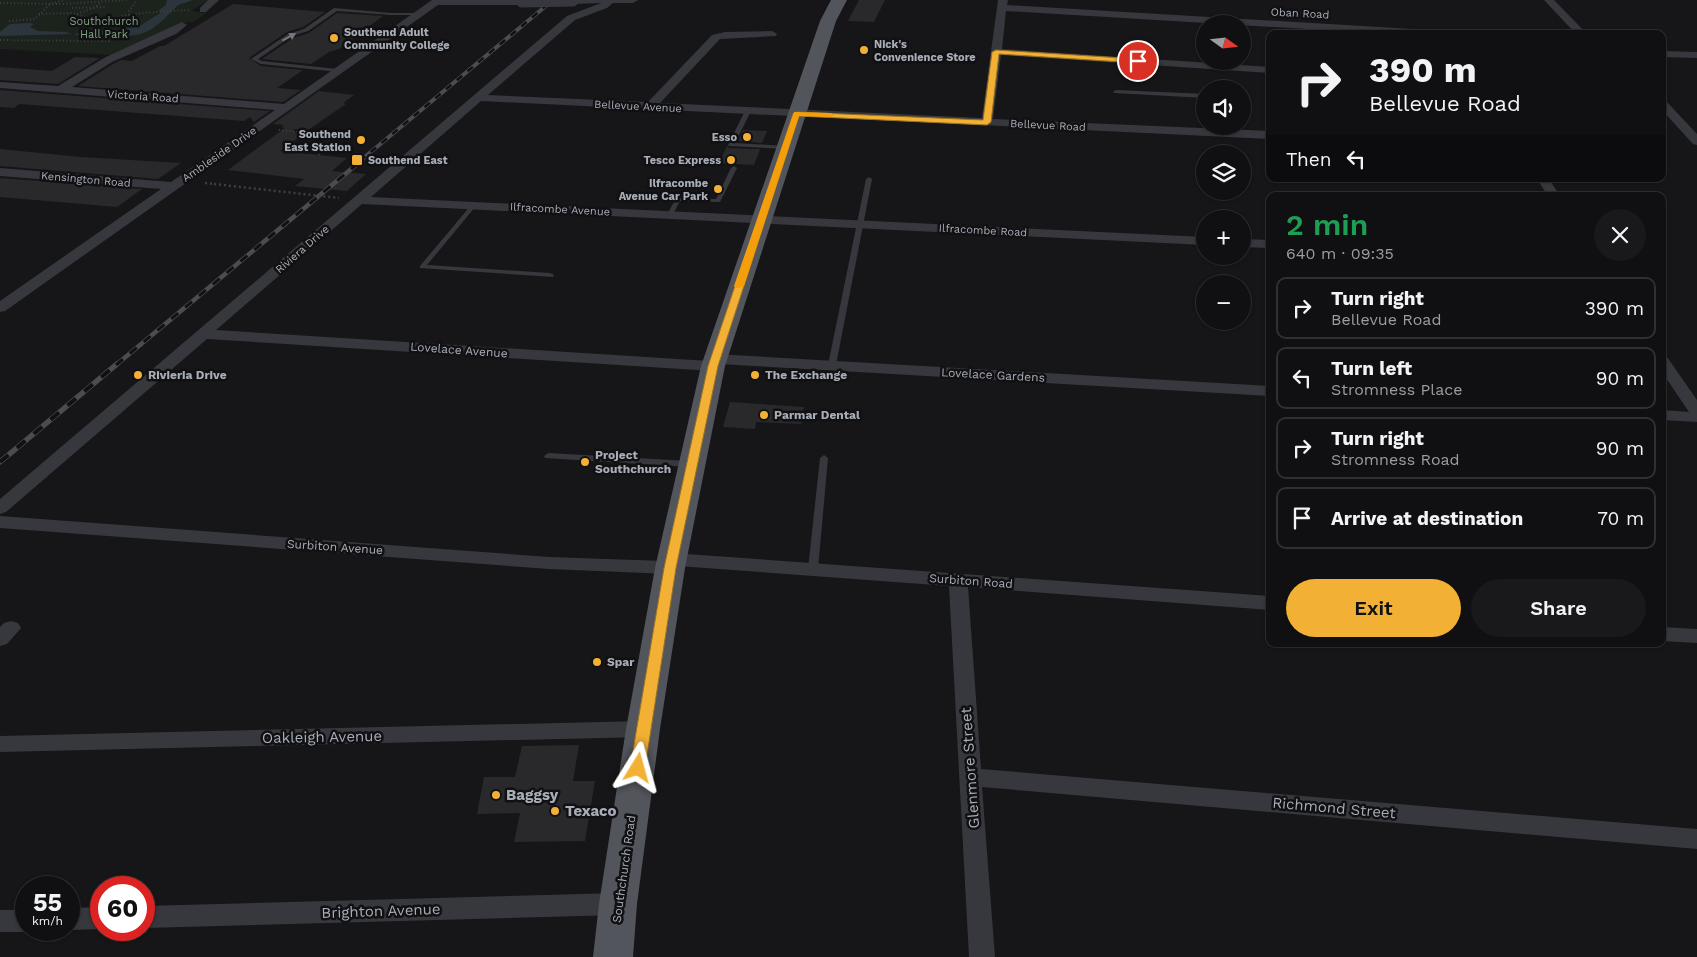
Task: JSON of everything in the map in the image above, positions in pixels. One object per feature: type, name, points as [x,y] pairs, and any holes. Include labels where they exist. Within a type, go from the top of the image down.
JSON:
[{"type":"main road","name":"Southchurch Road","points":[[613,957],[618,904],[643,729],[671,563],[714,362],[760,219],[828,21],[839,0]]},
{"type":"street","points":[[203,10],[214,0]]},
{"type":"street","name":"Riviera Drive","points":[[0,508],[571,18],[604,6],[611,0]]},
{"type":"street","points":[[437,1],[633,0]]},
{"type":"street","points":[[1549,0],[1578,30]]},
{"type":"street","name":"Ambleside Drive","points":[[0,308],[437,1]]},
{"type":"street","points":[[987,122],[1003,4]]},
{"type":"street","name":"Oban Road","points":[[1003,4],[1387,30]]},
{"type":"street","points":[[60,90],[108,60],[182,26]]},
{"type":"street","points":[[650,107],[716,37],[725,35],[772,34]]},
{"type":"street","points":[[996,52],[1266,70]]},
{"type":"street","points":[[1666,54],[1697,55]]},
{"type":"street","name":"Victoria Road","points":[[0,85],[285,107]]},
{"type":"street","name":"Bellevue Avenue","points":[[479,98],[796,114]]},
{"type":"street","points":[[1666,107],[1697,141]]},
{"type":"street","name":"Bellevue Road","points":[[796,114],[1196,128]]},
{"type":"street","name":"Bellevue Road","points":[[1251,133],[1266,135]]},
{"type":"street","name":"Kensington Road","points":[[0,172],[173,186]]},
{"type":"street","name":"Ilfracombe Avenue","points":[[359,200],[760,219]]},
{"type":"street","name":"Ilfracombe Road","points":[[760,219],[1196,241]]},
{"type":"street","points":[[1251,243],[1266,244]]},
{"type":"street","points":[[0,294],[17,296]]},
{"type":"street","name":"Lovelace Avenue","points":[[204,334],[714,362]]},
{"type":"street","name":"Lovelace Gardens","points":[[714,362],[832,365],[1266,391]]},
{"type":"street","points":[[1666,366],[1697,412]]},
{"type":"street","points":[[1666,415],[1697,417]]},
{"type":"street","name":"Surbiton Avenue","points":[[0,522],[549,563],[671,563]]},
{"type":"street","name":"Surbiton Road","points":[[671,563],[813,569],[1266,603]]},
{"type":"street","name":"Glenmore Street","points":[[958,579],[982,957]]},
{"type":"street","points":[[1666,634],[1697,636]]},
{"type":"street","name":"Oakleigh Avenue","points":[[0,744],[643,729]]},
{"type":"street","name":"Richmond Street","points":[[971,777],[1697,839]]},
{"type":"street","name":"Brighton Avenue","points":[[155,917],[618,904]]},
{"type":"street","points":[[0,921],[15,920]]},
{"type":"lane","points":[[337,71],[261,62],[254,59],[290,35],[306,30],[336,9],[391,14],[418,14]]},
{"type":"lane","points":[[1116,92],[1196,96]]},
{"type":"lane","points":[[748,111],[730,145],[785,148]]},
{"type":"lane","points":[[670,215],[678,199],[718,200],[734,168]]},
{"type":"lane","points":[[832,365],[869,179]]},
{"type":"lane","points":[[474,205],[422,267],[550,275]]},
{"type":"lane","points":[[548,456],[692,465]]},
{"type":"lane","points":[[813,569],[824,458]]},
{"type":"path","points":[[8,21],[33,20],[50,4],[65,0]]},
{"type":"path","points":[[0,3],[50,4],[127,0]]},
{"type":"path","points":[[130,16],[129,11],[137,0]]},
{"type":"path","points":[[76,14],[90,2]]},
{"type":"path","points":[[76,14],[96,7],[102,2]]},
{"type":"path","points":[[67,13],[78,3]]},
{"type":"path","points":[[39,14],[76,14],[82,17],[89,17],[90,20],[156,12],[183,12],[192,6]]},
{"type":"path","points":[[72,8],[106,7]]},
{"type":"path","points":[[0,40],[116,41]]},
{"type":"path","points":[[256,128],[324,134],[329,141],[319,155]]},
{"type":"path","points":[[214,184],[339,198]]},
{"type":"green space","name":"Southchurch Hall Park","points":[[0,0],[208,0],[191,11],[206,13],[194,22],[180,23],[114,55],[0,49]]},
{"type":"shaded area","points":[[167,0],[192,0],[180,4],[152,29],[138,35],[120,35],[120,33],[117,35],[74,35],[83,31],[118,30],[121,32],[126,28],[138,27],[162,12],[158,11],[166,5]]},
{"type":"shaded area","points":[[10,24],[34,24],[30,27],[38,31],[72,34],[0,36],[0,32]]},
{"type":"building","points":[[859,0],[885,0],[874,22],[848,21]]},
{"type":"building","points":[[233,4],[325,12],[303,27],[287,32],[249,58],[261,66],[303,70],[277,88],[301,90],[283,102],[78,86],[121,60],[132,61],[160,46],[164,46]]},
{"type":"building","points":[[337,13],[383,16],[339,49],[329,52],[311,64],[262,59],[293,38],[309,33]]},
{"type":"building","points":[[75,57],[100,58],[58,84],[0,80],[0,67],[52,71]]},
{"type":"building","points":[[0,90],[270,111],[254,122],[250,117],[244,121],[19,104],[14,108],[0,107]]},
{"type":"building","points":[[319,91],[354,95],[343,103],[346,104],[308,130],[293,129],[299,137],[280,151],[347,158],[332,171],[366,174],[347,191],[295,186],[304,179],[228,170],[285,128],[281,127],[284,125],[273,124]]},
{"type":"building","points":[[743,130],[767,131],[762,143],[738,141]]},
{"type":"building","name":"Tesco Express","points":[[727,146],[729,148],[760,149],[754,165],[719,163]]},
{"type":"building","points":[[0,149],[81,157],[181,163],[158,179],[0,166]]},
{"type":"building","points":[[0,178],[142,189],[117,207],[0,197]]},
{"type":"building","name":"Parmar Dental","points":[[730,402],[804,407],[801,424],[756,422],[755,429],[723,427]]},
{"type":"building","name":"Texaco","points":[[579,745],[573,781],[595,781],[585,841],[514,842],[520,813],[477,814],[484,777],[515,777],[522,746]]},
{"type":"railway","points":[[360,161],[553,0]]},
{"type":"railway","points":[[116,365],[362,160]]},
{"type":"railway","points":[[0,462],[117,364]]},
{"type":"slow traffic","points":[[739,286],[796,114],[831,115]]},
{"type":"place","name":"Southend Adult Community College","points":[[334,38]]},
{"type":"place","name":"Nick's Convenience Store","points":[[864,50]]},
{"type":"place","name":"Esso","points":[[747,137]]},
{"type":"place","name":"Southend East Station","points":[[361,140]]},
{"type":"place","name":"Southend East","points":[[357,160]]},
{"type":"place","name":"Tesco Express","points":[[731,160]]},
{"type":"place","name":"Ilfracombe Avenue Car Park","points":[[718,189]]},
{"type":"place","name":"Rivieria Drive","points":[[138,375]]},
{"type":"place","name":"The Exchange","points":[[755,375]]},
{"type":"place","name":"Parmar Dental","points":[[764,415]]},
{"type":"place","name":"Project Southchurch","points":[[585,462]]},
{"type":"place","name":"Spar","points":[[597,662]]},
{"type":"place","name":"Baggsy","points":[[496,795]]},
{"type":"place","name":"Texaco","points":[[555,811]]},
{"type":"route","points":[[638,768],[670,568],[713,366],[796,114],[987,122],[996,52],[1138,61]]}]
